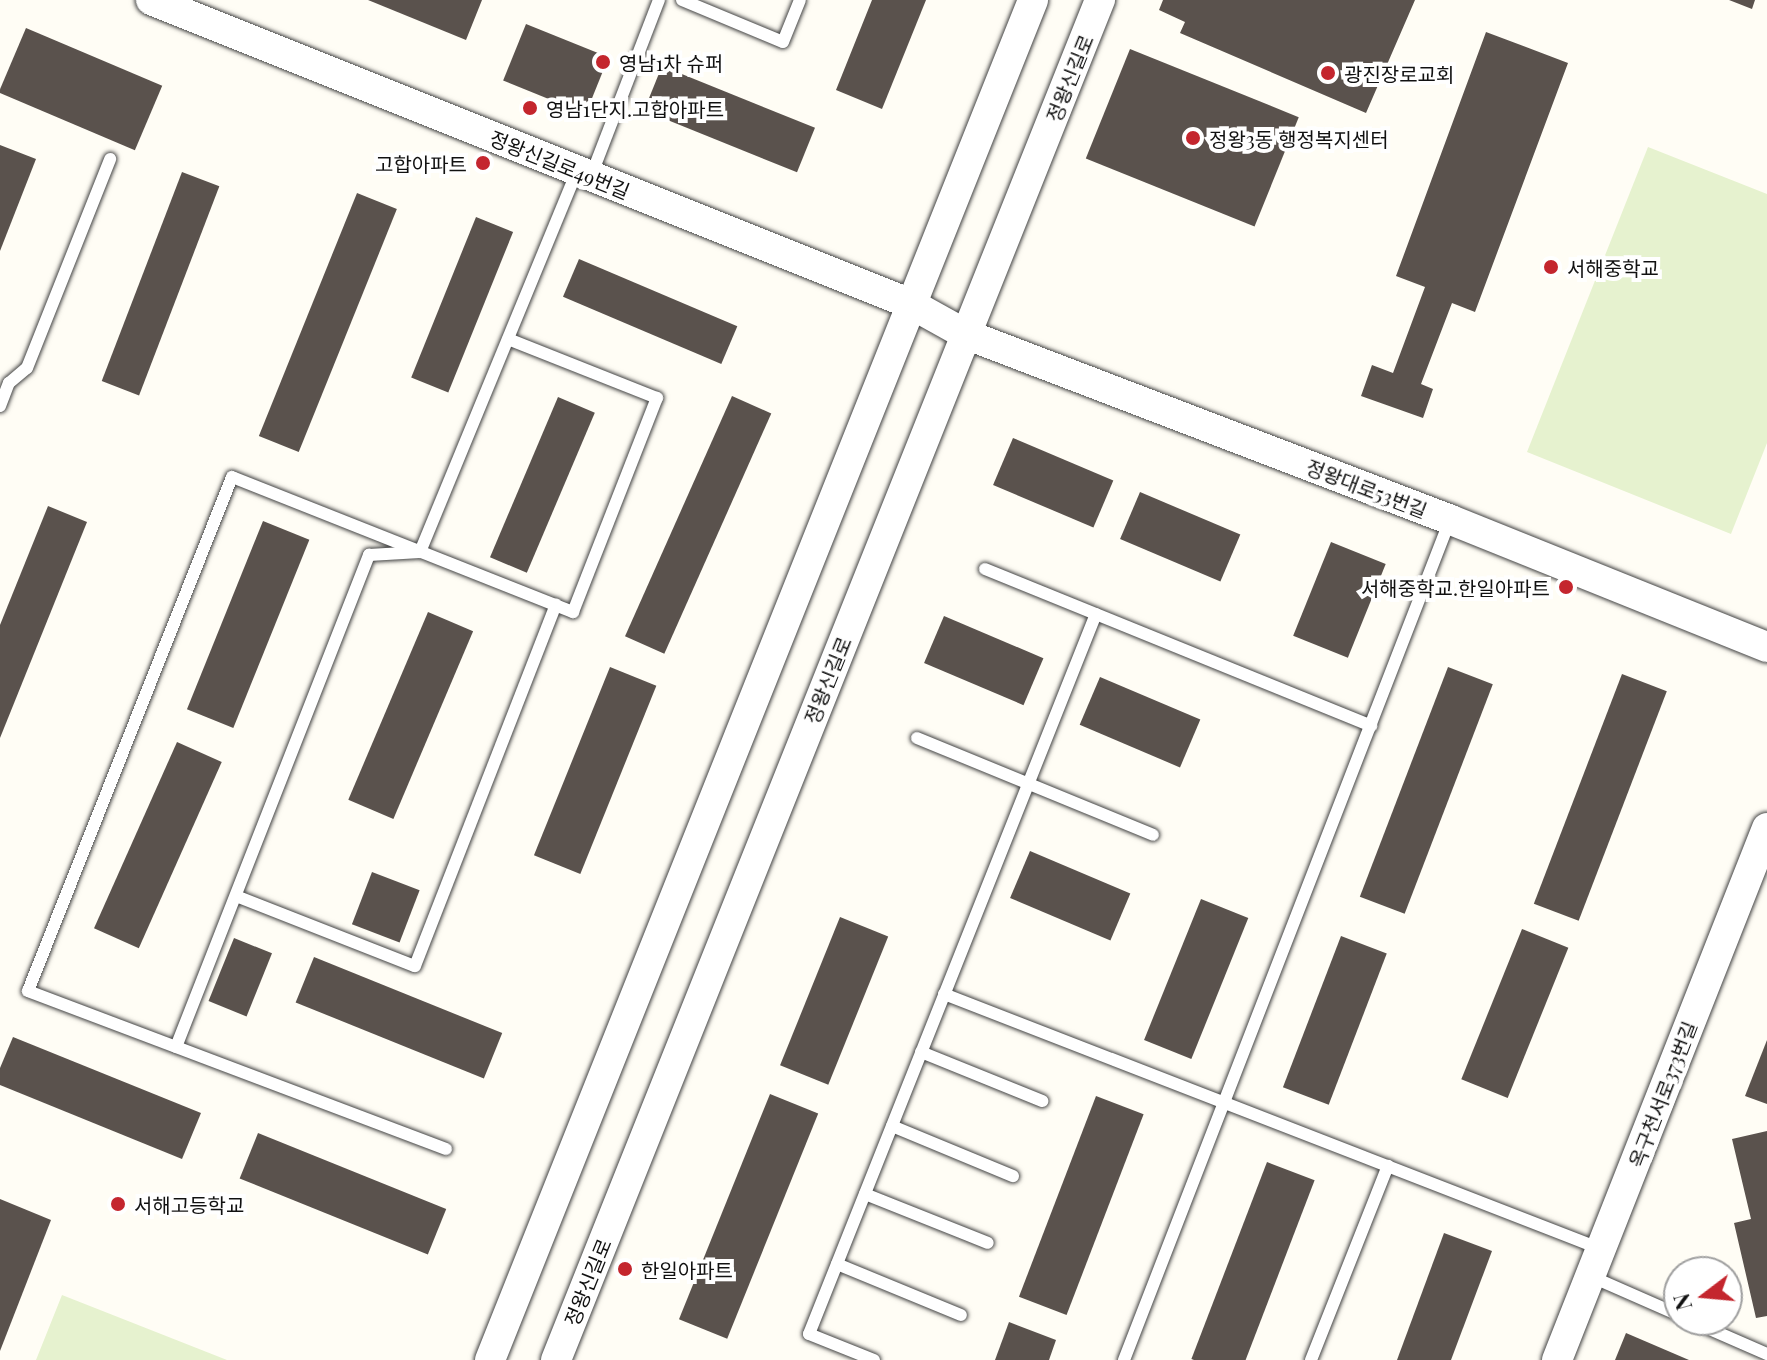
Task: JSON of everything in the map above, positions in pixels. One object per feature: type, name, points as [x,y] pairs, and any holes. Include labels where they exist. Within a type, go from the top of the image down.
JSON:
[{"type":"street","name":"정왕신길로49번길","points":[[151,0],[911,304],[965,334]]},
{"type":"street","points":[[490,1360],[1033,0]]},
{"type":"street","name":"정왕신길로","points":[[556,1360],[1100,0]]},
{"type":"street","name":"정왕대로53번길","points":[[965,334],[1451,520],[1767,647]]},
{"type":"street","name":"옥구천서로373번길","points":[[1557,1360],[1767,828]]},
{"type":"lane","points":[[420,552],[508,339],[659,0]]},
{"type":"lane","points":[[682,0],[783,42],[800,0]]},
{"type":"lane","points":[[0,406],[9,383],[27,368],[110,159]]},
{"type":"lane","points":[[446,1149],[28,991],[232,477],[573,612],[657,398],[508,339]]},
{"type":"lane","points":[[1124,1360],[1451,520]]},
{"type":"lane","points":[[176,1047],[369,555],[420,552]]},
{"type":"lane","points":[[985,569],[1371,726]]},
{"type":"lane","points":[[236,896],[415,966],[556,605]]},
{"type":"lane","points":[[874,1360],[809,1334],[1096,614]]},
{"type":"lane","points":[[917,738],[1153,835]]},
{"type":"lane","points":[[944,994],[1388,1166],[1596,1262],[1663,1305]]},
{"type":"lane","points":[[921,1052],[1042,1101]]},
{"type":"lane","points":[[892,1126],[1013,1176]]},
{"type":"lane","points":[[1311,1360],[1388,1166]]},
{"type":"lane","points":[[865,1194],[988,1243]]},
{"type":"lane","points":[[837,1264],[961,1315]]},
{"type":"lane","points":[[1722,1336],[1764,1356]]},
{"type":"green space","points":[[1648,147],[1767,194],[1767,443],[1731,534],[1527,452]]},
{"type":"green space","points":[[62,1295],[227,1360],[36,1360]]},
{"type":"building","points":[[368,0],[482,0],[466,40]]},
{"type":"building","points":[[872,0],[926,0],[882,109],[836,90]]},
{"type":"building","name":"광진장로교회","points":[[1163,0],[1415,0],[1366,113],[1180,33],[1185,22],[1159,10]]},
{"type":"building","points":[[1729,0],[1755,0],[1752,9]]},
{"type":"building","points":[[526,24],[609,57],[586,114],[503,81]]},
{"type":"building","points":[[26,28],[162,86],[135,150],[0,93]]},
{"type":"building","points":[[1486,32],[1568,63],[1475,312],[1452,303],[1421,384],[1433,389],[1423,418],[1361,396],[1372,365],[1393,373],[1425,287],[1396,276]]},
{"type":"building","name":"정왕3동 행정복지센터","points":[[1130,49],[1299,117],[1255,227],[1086,158]]},
{"type":"building","points":[[662,66],[815,128],[797,172],[644,111]]},
{"type":"building","points":[[0,145],[36,159],[0,251]]},
{"type":"building","points":[[182,172],[219,186],[139,395],[102,381]]},
{"type":"building","points":[[357,193],[397,209],[299,452],[259,436]]},
{"type":"building","points":[[476,217],[513,232],[448,392],[411,377]]},
{"type":"building","points":[[579,259],[737,326],[721,364],[563,297]]},
{"type":"building","points":[[732,396],[771,413],[664,654],[625,636]]},
{"type":"building","points":[[558,397],[595,413],[527,573],[490,557]]},
{"type":"building","points":[[1013,438],[1113,481],[1093,528],[993,485]]},
{"type":"building","points":[[1140,492],[1240,535],[1220,582],[1120,539]]},
{"type":"building","points":[[48,506],[87,522],[0,738],[0,625]]},
{"type":"building","points":[[263,521],[309,540],[233,728],[187,709]]},
{"type":"building","points":[[1331,542],[1386,564],[1348,658],[1293,636]]},
{"type":"building","points":[[428,612],[473,631],[393,819],[348,800]]},
{"type":"building","points":[[944,616],[1043,658],[1023,705],[924,663]]},
{"type":"building","points":[[610,667],[656,686],[580,874],[534,855]]},
{"type":"building","points":[[1448,667],[1493,684],[1405,914],[1360,897]]},
{"type":"building","points":[[1622,674],[1667,691],[1579,921],[1534,904]]},
{"type":"building","points":[[1100,677],[1200,720],[1180,767],[1080,725]]},
{"type":"building","points":[[177,742],[222,762],[139,948],[94,928]]},
{"type":"building","points":[[1030,851],[1130,894],[1110,941],[1010,898]]},
{"type":"building","points":[[372,872],[420,890],[400,943],[352,924]]},
{"type":"building","points":[[1201,899],[1248,918],[1191,1059],[1144,1040]]},
{"type":"building","points":[[840,917],[888,936],[828,1085],[780,1065]]},
{"type":"building","points":[[1522,929],[1568,948],[1508,1098],[1461,1079]]},
{"type":"building","points":[[1341,936],[1387,954],[1329,1105],[1283,1087]]},
{"type":"building","points":[[234,938],[272,953],[247,1016],[209,1001]]},
{"type":"building","points":[[314,957],[502,1033],[484,1078],[296,1002]]},
{"type":"building","points":[[13,1037],[201,1113],[182,1159],[0,1085],[0,1068]]},
{"type":"building","points":[[1767,1040],[1767,1104],[1745,1096]]},
{"type":"building","points":[[770,1094],[818,1113],[727,1339],[679,1319]]},
{"type":"building","points":[[1096,1096],[1144,1114],[1067,1315],[1019,1297]]},
{"type":"building","points":[[1767,1131],[1767,1316],[1756,1318],[1734,1223],[1751,1219],[1732,1139]]},
{"type":"building","points":[[258,1133],[446,1209],[428,1254],[240,1178]]},
{"type":"building","points":[[1267,1162],[1315,1180],[1246,1360],[1191,1359]]},
{"type":"building","points":[[0,1199],[51,1220],[0,1351]]},
{"type":"building","points":[[1444,1233],[1492,1251],[1451,1360],[1397,1360]]},
{"type":"building","points":[[1009,1322],[1056,1340],[1049,1360],[995,1360]]},
{"type":"building","points":[[1626,1333],[1689,1360],[1615,1360]]},
{"type":"place","name":"영남1차 슈퍼","points":[[603,62]]},
{"type":"place","name":"광진장로교회","points":[[1328,73]]},
{"type":"place","name":"영남1단지.고합아파트","points":[[530,108]]},
{"type":"place","name":"정왕3동 행정복지센터","points":[[1193,138]]},
{"type":"place","name":"고합아파트","points":[[483,163]]},
{"type":"place","name":"서해중학교","points":[[1551,267]]},
{"type":"place","name":"서해중학교.한일아파트","points":[[1566,587]]},
{"type":"place","name":"서해고등학교","points":[[118,1204]]},
{"type":"place","name":"한일아파트","points":[[625,1269]]}]
